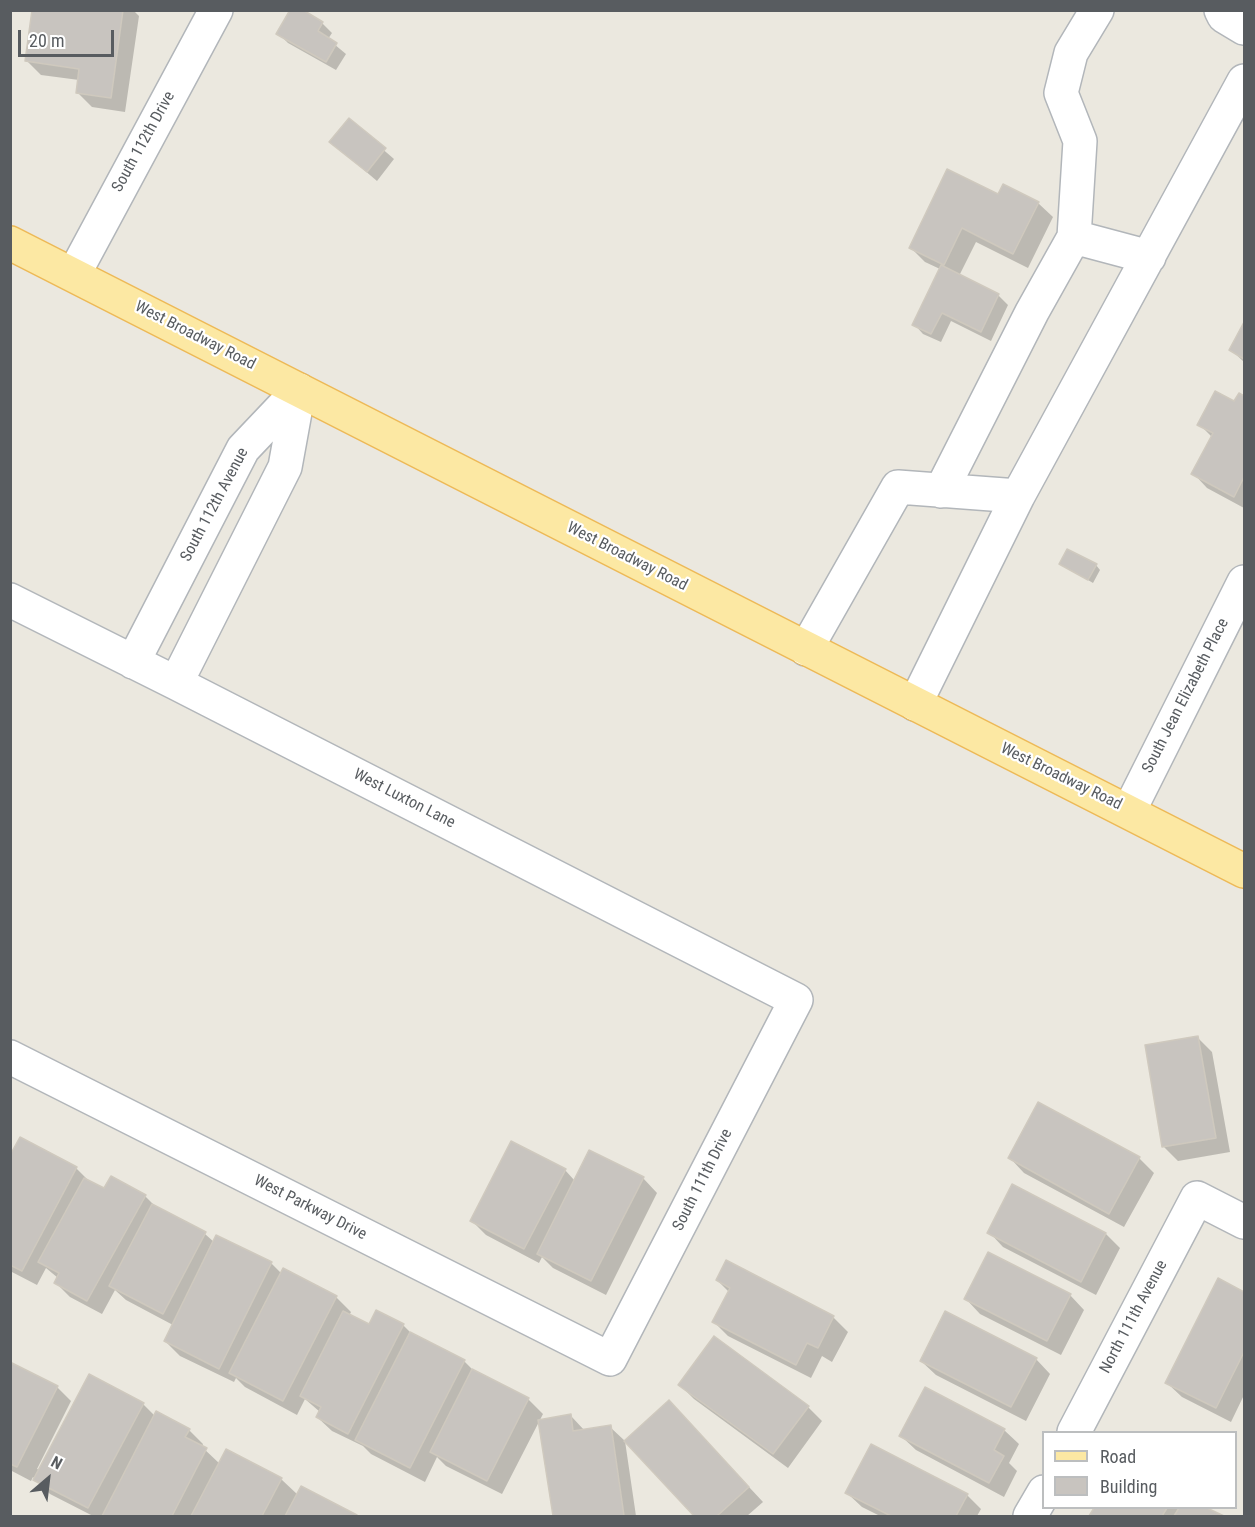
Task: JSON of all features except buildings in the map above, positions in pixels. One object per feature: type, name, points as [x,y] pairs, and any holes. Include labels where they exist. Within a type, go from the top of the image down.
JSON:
[{"type":"main road","name":"West Broadway Road","points":[[10,243],[1245,871]]},
{"type":"street","name":"South 112th Drive","points":[[74,274],[216,10]]},
{"type":"street","points":[[941,491],[1032,312],[1074,237],[1080,141],[1061,93],[1071,53],[1097,10]]},
{"type":"street","points":[[1221,10],[1224,16],[1245,28]]},
{"type":"street","points":[[915,704],[1018,496],[1245,81]]},
{"type":"street","points":[[1074,237],[1149,257]]},
{"type":"street","points":[[177,683],[285,467],[300,390]]},
{"type":"street","name":"South 112th Avenue","points":[[133,662],[243,449],[300,390]]},
{"type":"street","points":[[806,649],[898,487],[1018,496]]},
{"type":"street","name":"South Jean Elizabeth Place","points":[[1129,811],[1245,582]]},
{"type":"street","name":"West Luxton Lane","points":[[10,600],[177,683],[795,1001]]},
{"type":"street","name":"South 111th Drive","points":[[610,1359],[795,1001]]},
{"type":"street","name":"West Parkway Drive","points":[[10,1057],[610,1359]]},
{"type":"street","name":"North 111th Avenue","points":[[1075,1431],[1197,1198],[1245,1222]]},
{"type":"street","points":[[1030,1516],[1042,1495]]}]
